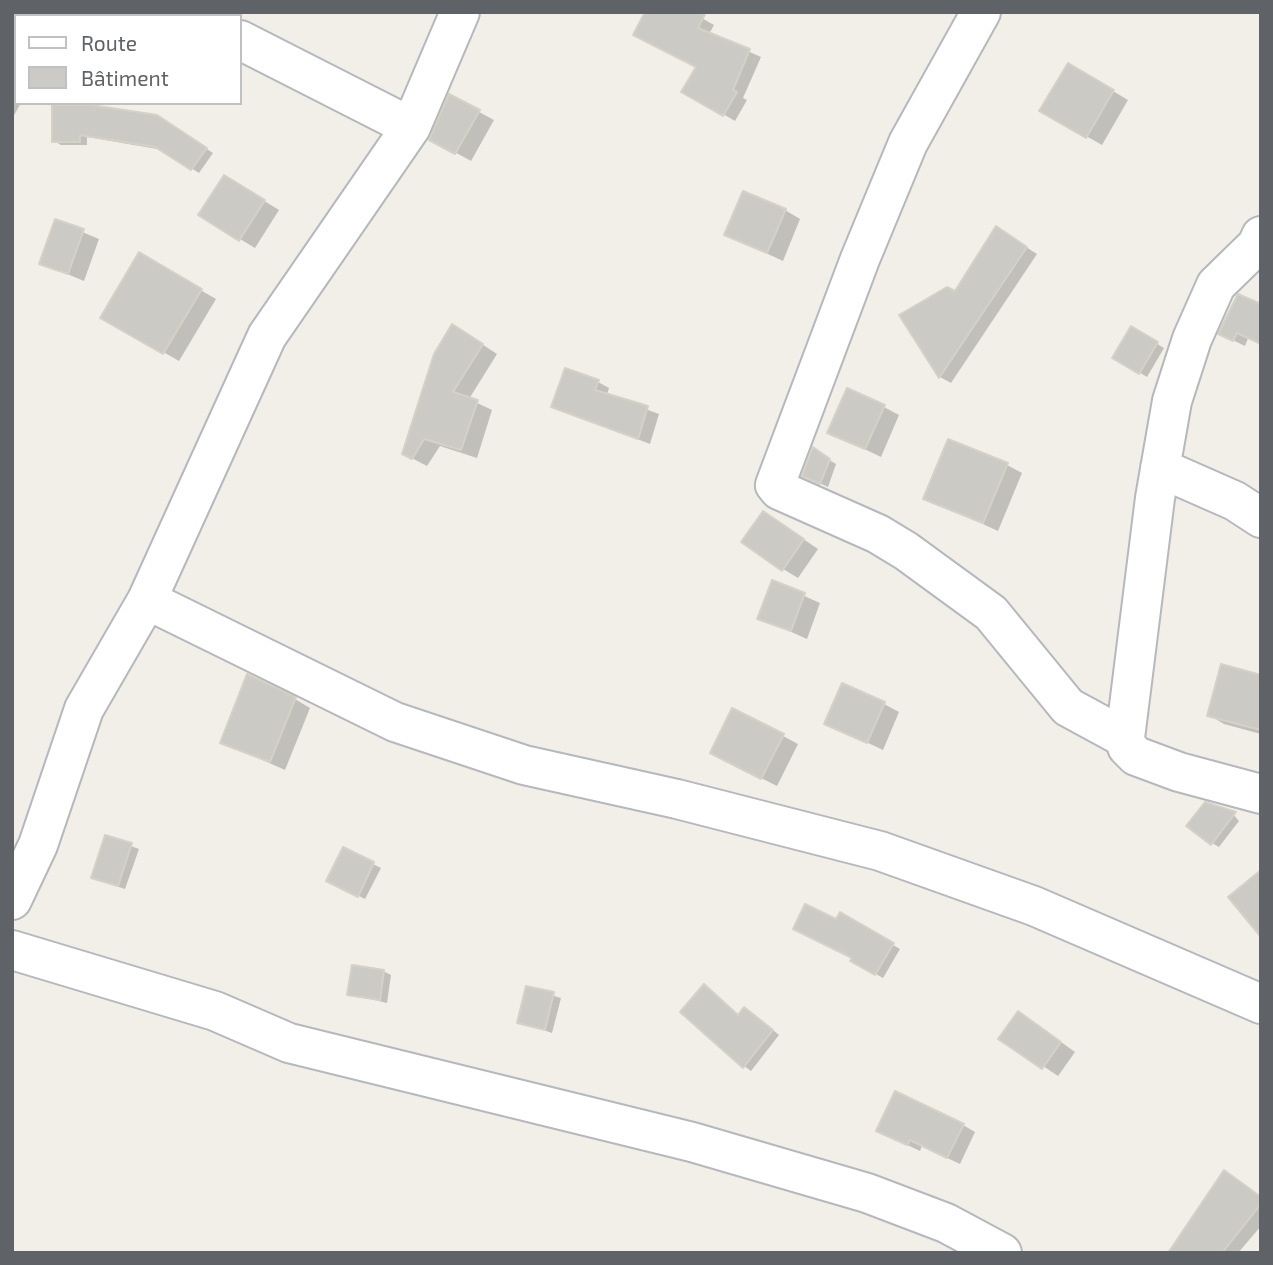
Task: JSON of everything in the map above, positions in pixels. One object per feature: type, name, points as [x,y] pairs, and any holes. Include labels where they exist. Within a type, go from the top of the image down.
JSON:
[{"type":"street","points":[[12,900],[37,845],[84,709],[147,600],[267,336],[411,127],[460,12]]},
{"type":"street","points":[[981,12],[908,144],[860,259],[775,485],[779,491],[878,534],[991,613],[1068,707],[1125,738]]},
{"type":"street","points":[[242,41],[411,127]]},
{"type":"street","points":[[1259,242],[1216,285],[1192,339],[1172,401],[1160,468],[1125,738],[1127,747],[1136,756],[1180,772],[1261,794]]},
{"type":"street","points":[[1160,468],[1235,501],[1261,518]]},
{"type":"street","points":[[147,600],[395,722],[524,765],[677,799],[880,851],[1034,906],[1261,1004]]},
{"type":"street","points":[[12,950],[215,1011],[289,1043],[691,1142],[867,1193],[946,1223],[1002,1253]]},
{"type":"building","points":[[645,12],[706,12],[698,28],[750,49],[733,90],[737,92],[723,116],[681,92],[696,67],[633,35]]},
{"type":"building","points":[[1068,63],[1114,90],[1086,138],[1039,111]]},
{"type":"building","points":[[449,94],[480,110],[455,154],[429,140]]},
{"type":"building","points":[[52,105],[91,105],[157,115],[207,148],[191,170],[155,147],[80,135],[80,142],[52,142]]},
{"type":"building","points":[[224,175],[265,200],[239,241],[198,215]]},
{"type":"building","points":[[743,191],[786,209],[767,253],[724,235]]},
{"type":"building","points":[[55,219],[84,229],[68,274],[39,264]]},
{"type":"building","points":[[996,226],[1027,247],[939,378],[899,315],[947,287],[955,291]]},
{"type":"building","points":[[139,252],[202,289],[163,354],[100,318]]},
{"type":"building","points":[[1238,294],[1261,304],[1261,344],[1237,333],[1233,341],[1218,334]]},
{"type":"building","points":[[452,324],[483,344],[453,392],[478,400],[461,450],[424,439],[412,459],[402,454],[434,354]]},
{"type":"building","points":[[1131,326],[1158,342],[1139,374],[1112,358]]},
{"type":"building","points":[[565,368],[599,380],[595,390],[648,406],[638,439],[551,407]]},
{"type":"building","points":[[847,388],[885,405],[865,449],[827,433]]},
{"type":"building","points":[[948,439],[1008,463],[983,523],[923,499]]},
{"type":"building","points":[[813,447],[830,459],[820,484],[802,476]]},
{"type":"building","points":[[763,511],[804,539],[782,571],[741,542]]},
{"type":"building","points":[[772,580],[805,593],[791,631],[757,619]]},
{"type":"building","points":[[1221,664],[1261,675],[1261,730],[1207,716]]},
{"type":"building","points":[[247,674],[296,697],[270,762],[220,743]]},
{"type":"building","points":[[842,683],[885,702],[867,743],[824,724]]},
{"type":"building","points":[[732,708],[784,734],[761,779],[710,753]]},
{"type":"building","points":[[1205,802],[1236,812],[1211,845],[1186,826]]},
{"type":"building","points":[[105,835],[132,843],[118,886],[91,878]]},
{"type":"building","points":[[343,847],[374,862],[358,897],[326,881]]},
{"type":"building","points":[[1261,870],[1261,937],[1228,897]]},
{"type":"building","points":[[805,904],[836,919],[840,912],[894,943],[875,975],[850,961],[852,958],[793,929]]},
{"type":"building","points":[[352,965],[384,970],[380,1000],[347,995]]},
{"type":"building","points":[[704,984],[738,1015],[744,1007],[773,1030],[743,1068],[680,1012]]},
{"type":"building","points":[[526,986],[554,992],[545,1030],[517,1023]]},
{"type":"building","points":[[1018,1011],[1061,1042],[1042,1069],[998,1039]]},
{"type":"building","points":[[895,1091],[964,1124],[947,1158],[910,1140],[907,1145],[876,1131]]},
{"type":"building","points":[[1224,1170],[1261,1197],[1261,1204],[1222,1253],[1168,1253]]}]
